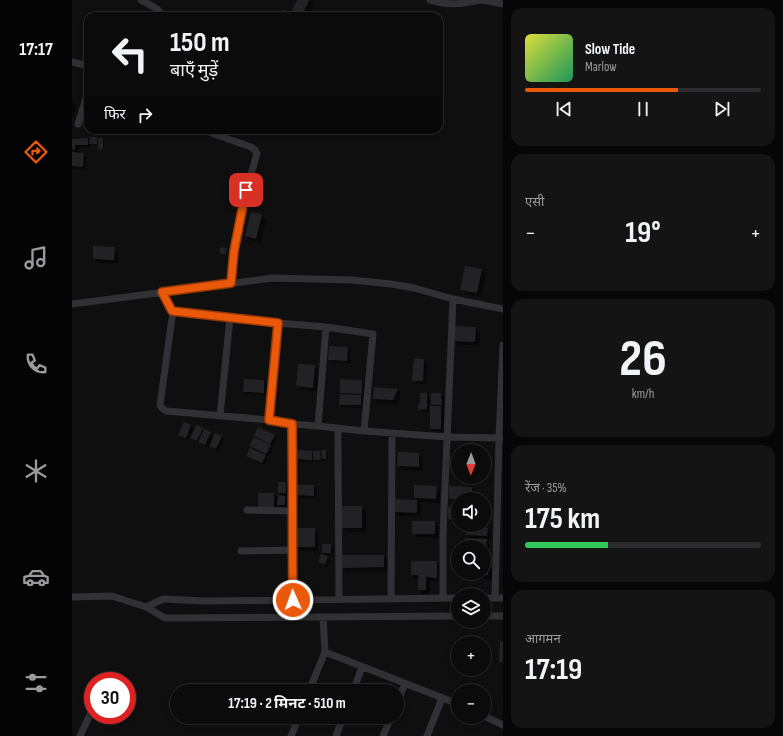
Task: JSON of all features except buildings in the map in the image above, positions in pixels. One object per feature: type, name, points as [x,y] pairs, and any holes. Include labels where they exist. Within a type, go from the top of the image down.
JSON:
[{"type":"street","points":[[141,0],[160,12]]},
{"type":"street","points":[[430,0],[444,4],[460,4],[480,0]]},
{"type":"street","points":[[483,0],[503,4]]},
{"type":"street","points":[[72,62],[84,65]]},
{"type":"street","points":[[78,124],[84,105]]},
{"type":"street","points":[[214,134],[251,147],[257,154],[241,213],[234,251],[231,283]]},
{"type":"street","points":[[72,304],[273,278],[352,280],[391,284],[503,309]]},
{"type":"street","points":[[162,292],[172,311],[160,405],[166,411],[269,420],[338,429],[501,438]]},
{"type":"street","points":[[444,598],[443,534],[453,299]]},
{"type":"street","points":[[172,311],[326,327],[373,334],[364,431]]},
{"type":"street","points":[[220,416],[230,318]]},
{"type":"street","points":[[269,420],[278,323]]},
{"type":"street","points":[[318,426],[326,327]]},
{"type":"street","points":[[499,598],[503,345]]},
{"type":"street","points":[[292,424],[293,600]]},
{"type":"street","points":[[338,429],[339,599]]},
{"type":"street","points":[[391,598],[392,433]]},
{"type":"street","points":[[247,510],[293,511]]},
{"type":"street","points":[[241,551],[292,550]]},
{"type":"street","points":[[72,597],[112,596],[146,607],[165,618],[451,616]]},
{"type":"street","points":[[146,607],[163,599],[205,601],[451,598]]},
{"type":"street","points":[[491,616],[503,616]]},
{"type":"street","points":[[312,684],[325,652],[324,617]]},
{"type":"street","points":[[325,652],[451,701]]},
{"type":"street","points":[[356,684],[362,667]]},
{"type":"street","points":[[427,736],[442,698]]},
{"type":"street","points":[[491,719],[503,725]]},
{"type":"street","points":[[80,736],[86,724]]},
{"type":"street","points":[[291,736],[296,724]]},
{"type":"street","points":[[336,736],[340,724]]},
{"type":"street","points":[[383,736],[388,724]]},
{"type":"route","points":[[246,190],[234,251],[231,283],[162,292],[172,311],[278,323],[269,420],[292,424],[293,600]]}]
